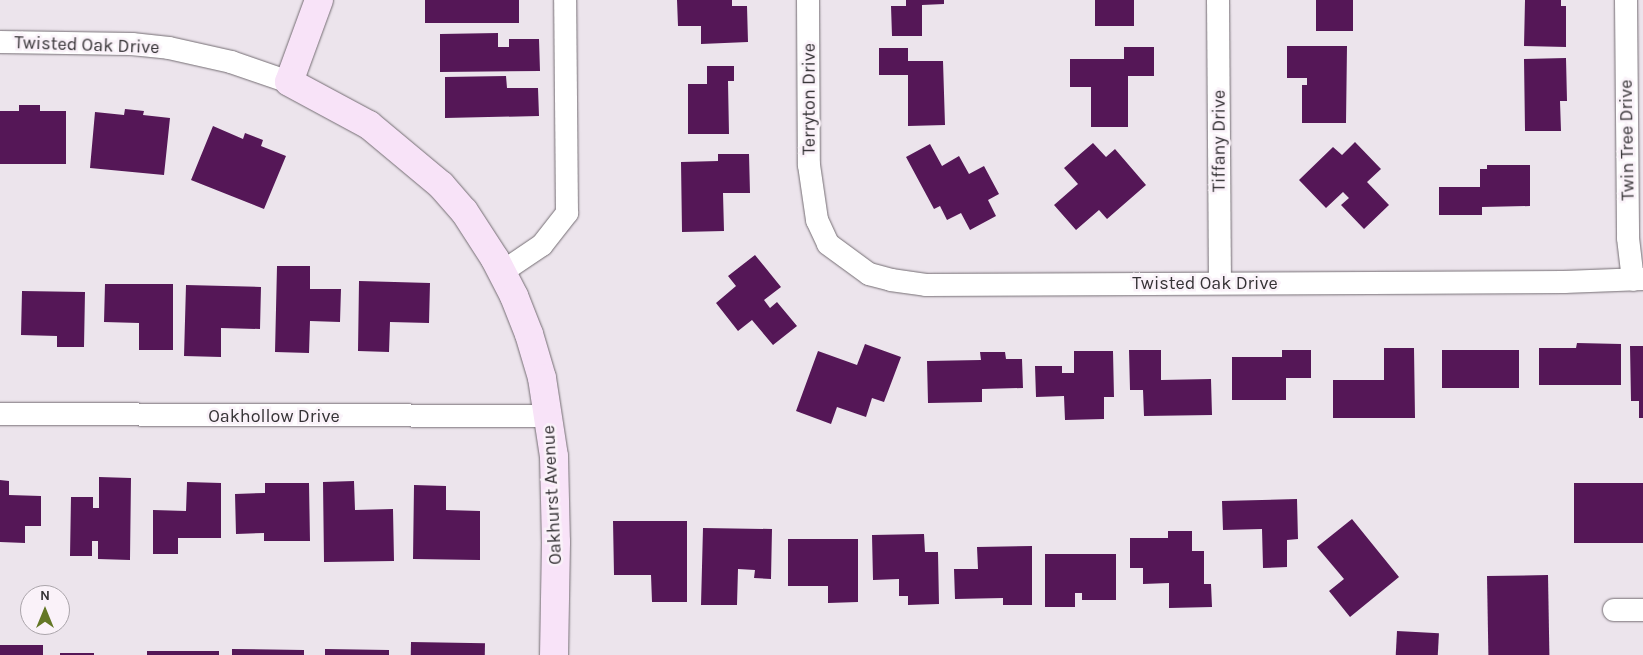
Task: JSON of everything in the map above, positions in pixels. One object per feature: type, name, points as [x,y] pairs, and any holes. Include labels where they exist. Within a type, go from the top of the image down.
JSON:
[{"type":"street","points":[[289,82],[319,0]]},
{"type":"street","points":[[502,272],[542,245],[566,213],[565,0]]},
{"type":"street","name":"Terryton Drive","points":[[808,0],[809,165],[813,197]]},
{"type":"street","name":"Tiffany Drive","points":[[1218,0],[1220,282]]},
{"type":"street","name":"Twin Tree Drive","points":[[1626,0],[1628,238],[1638,279]]},
{"type":"street","name":"Twisted Oak Drive","points":[[0,42],[132,44],[169,48],[231,62],[289,82]]},
{"type":"street","name":"Oakhurst Avenue","points":[[289,82],[369,125],[434,179],[464,211],[502,272],[514,296],[529,334],[542,378],[554,456],[556,542],[554,655]]},
{"type":"street","name":"Twisted Oak Drive","points":[[813,197],[817,220],[828,244],[869,274],[891,280],[926,284],[1638,279]]},
{"type":"street","name":"Oakhollow Drive","points":[[0,414],[548,416]]},
{"type":"street","points":[[1614,610],[1643,610]]},
{"type":"building","points":[[425,0],[519,0],[519,23],[425,23]]},
{"type":"building","points":[[677,0],[732,0],[732,6],[747,6],[748,42],[701,44],[701,26],[678,26]]},
{"type":"building","points":[[906,0],[944,0],[944,4],[922,5],[922,36],[892,36],[891,6],[906,6]]},
{"type":"building","points":[[1095,0],[1134,0],[1134,26],[1095,26]]},
{"type":"building","points":[[1316,0],[1353,0],[1353,31],[1316,31]]},
{"type":"building","points":[[1525,0],[1561,0],[1561,6],[1566,6],[1566,47],[1524,46]]},
{"type":"building","points":[[498,33],[498,47],[509,47],[509,39],[539,39],[540,71],[440,72],[440,34]]},
{"type":"building","points":[[1287,46],[1347,46],[1346,123],[1302,123],[1302,85],[1307,85],[1307,78],[1287,78]]},
{"type":"building","points":[[1124,47],[1154,47],[1154,76],[1128,76],[1128,127],[1091,127],[1091,87],[1070,87],[1070,59],[1124,59]]},
{"type":"building","points":[[879,48],[908,48],[908,61],[943,61],[945,125],[908,126],[908,75],[879,75]]},
{"type":"building","points":[[1566,58],[1567,101],[1560,101],[1561,131],[1525,131],[1524,59]]},
{"type":"building","points":[[707,66],[734,66],[734,81],[728,81],[729,134],[688,134],[688,84],[707,84]]},
{"type":"building","points":[[506,76],[507,88],[538,88],[539,116],[445,118],[445,77]]},
{"type":"building","points":[[19,105],[40,105],[40,111],[66,111],[66,164],[0,164],[0,111],[19,111]]},
{"type":"building","points":[[125,109],[144,111],[143,115],[170,118],[164,175],[90,168],[95,112],[124,115]]},
{"type":"building","points":[[213,126],[243,139],[245,133],[263,140],[261,146],[286,156],[264,209],[191,180]]},
{"type":"building","points":[[1355,142],[1381,169],[1367,182],[1389,205],[1364,229],[1341,205],[1349,198],[1343,192],[1326,208],[1299,180],[1333,147],[1342,155]]},
{"type":"building","points":[[1093,143],[1106,157],[1115,149],[1146,185],[1107,219],[1099,210],[1076,230],[1054,205],[1078,184],[1064,168]]},
{"type":"building","points":[[930,144],[942,166],[959,156],[969,174],[984,166],[999,194],[988,200],[996,216],[970,230],[961,213],[947,220],[940,206],[934,209],[906,157]]},
{"type":"building","points":[[718,154],[749,154],[750,193],[723,193],[724,231],[682,232],[681,162],[718,161]]},
{"type":"building","points":[[1487,165],[1530,165],[1530,206],[1482,207],[1482,215],[1439,215],[1439,187],[1480,187],[1480,169],[1487,169]]},
{"type":"building","points":[[755,255],[781,287],[764,300],[770,308],[777,302],[797,326],[773,345],[752,320],[738,331],[716,303],[736,286],[728,276]]},
{"type":"building","points":[[277,266],[310,266],[310,289],[341,289],[340,322],[310,321],[309,353],[275,352]]},
{"type":"building","points":[[359,281],[430,283],[429,323],[390,322],[389,352],[358,351]]},
{"type":"building","points":[[105,284],[173,284],[173,350],[139,350],[139,323],[104,322]]},
{"type":"building","points":[[186,285],[261,287],[260,329],[221,328],[221,357],[184,356]]},
{"type":"building","points":[[22,291],[85,292],[84,347],[57,347],[57,336],[21,335]]},
{"type":"building","points":[[1577,343],[1621,344],[1621,385],[1539,385],[1539,348],[1576,348]]},
{"type":"building","points":[[865,344],[901,357],[884,402],[872,398],[866,417],[837,407],[831,424],[796,411],[818,351],[857,365]]},
{"type":"building","points":[[1630,346],[1643,346],[1643,418],[1639,418],[1639,401],[1631,401]]},
{"type":"building","points":[[1384,348],[1414,348],[1415,418],[1333,418],[1333,380],[1384,380]]},
{"type":"building","points":[[1129,350],[1161,350],[1161,380],[1211,379],[1212,415],[1144,416],[1143,390],[1130,390]]},
{"type":"building","points":[[1282,350],[1311,350],[1311,378],[1286,378],[1286,400],[1232,400],[1232,357],[1282,357]]},
{"type":"building","points":[[1442,350],[1519,350],[1519,388],[1442,388]]},
{"type":"building","points":[[1074,351],[1113,351],[1114,397],[1104,397],[1104,419],[1065,420],[1064,396],[1036,397],[1035,366],[1062,366],[1062,373],[1074,373]]},
{"type":"building","points":[[980,352],[1005,352],[1006,359],[1022,359],[1023,388],[982,389],[982,402],[928,403],[927,361],[981,360]]},
{"type":"building","points":[[99,477],[131,478],[130,560],[98,559],[98,541],[92,541],[92,556],[70,556],[71,497],[93,497],[93,508],[99,508]]},
{"type":"building","points":[[0,480],[9,481],[9,495],[41,496],[41,526],[25,526],[25,543],[0,542]]},
{"type":"building","points":[[354,481],[355,510],[393,509],[394,561],[324,562],[323,482]]},
{"type":"building","points":[[187,482],[221,483],[221,538],[178,538],[178,554],[153,554],[153,510],[186,511]]},
{"type":"building","points":[[265,483],[309,483],[310,541],[264,541],[264,533],[236,534],[235,494],[265,493]]},
{"type":"building","points":[[1574,483],[1643,483],[1643,543],[1574,543]]},
{"type":"building","points":[[414,485],[446,486],[446,510],[480,511],[480,560],[413,559]]},
{"type":"building","points":[[1297,499],[1298,539],[1287,540],[1287,567],[1263,568],[1262,529],[1223,530],[1222,501]]},
{"type":"building","points":[[1352,519],[1399,577],[1350,617],[1329,591],[1344,579],[1317,547]]},
{"type":"building","points":[[613,521],[687,521],[687,602],[652,602],[651,575],[614,575]]},
{"type":"building","points":[[703,528],[772,529],[771,579],[754,578],[755,570],[738,569],[737,605],[701,605]]},
{"type":"building","points":[[1168,531],[1192,531],[1192,551],[1204,551],[1204,584],[1211,584],[1212,607],[1169,608],[1169,583],[1143,584],[1143,568],[1130,568],[1130,538],[1168,538]]},
{"type":"building","points":[[924,534],[925,552],[938,552],[939,604],[908,605],[908,596],[899,596],[899,579],[873,580],[872,535]]},
{"type":"building","points":[[788,539],[858,539],[858,602],[828,603],[828,586],[788,586]]},
{"type":"building","points":[[1032,546],[1032,605],[1003,605],[1003,598],[955,599],[954,569],[978,569],[977,547]]},
{"type":"building","points":[[1045,554],[1116,554],[1116,600],[1082,600],[1082,593],[1075,593],[1075,607],[1045,607]]},
{"type":"building","points":[[1548,575],[1549,655],[1488,655],[1487,576]]},
{"type":"building","points":[[1397,631],[1439,633],[1438,655],[1396,655]]},
{"type":"building","points":[[411,642],[485,643],[485,655],[411,655]]},
{"type":"building","points":[[0,645],[43,645],[43,655],[0,655]]},
{"type":"building","points":[[232,649],[304,650],[304,655],[232,655]]},
{"type":"building","points":[[325,649],[389,650],[389,655],[325,655]]},
{"type":"building","points":[[147,651],[219,651],[219,655],[147,655]]},
{"type":"building","points":[[60,653],[94,653],[94,655],[60,655]]}]
